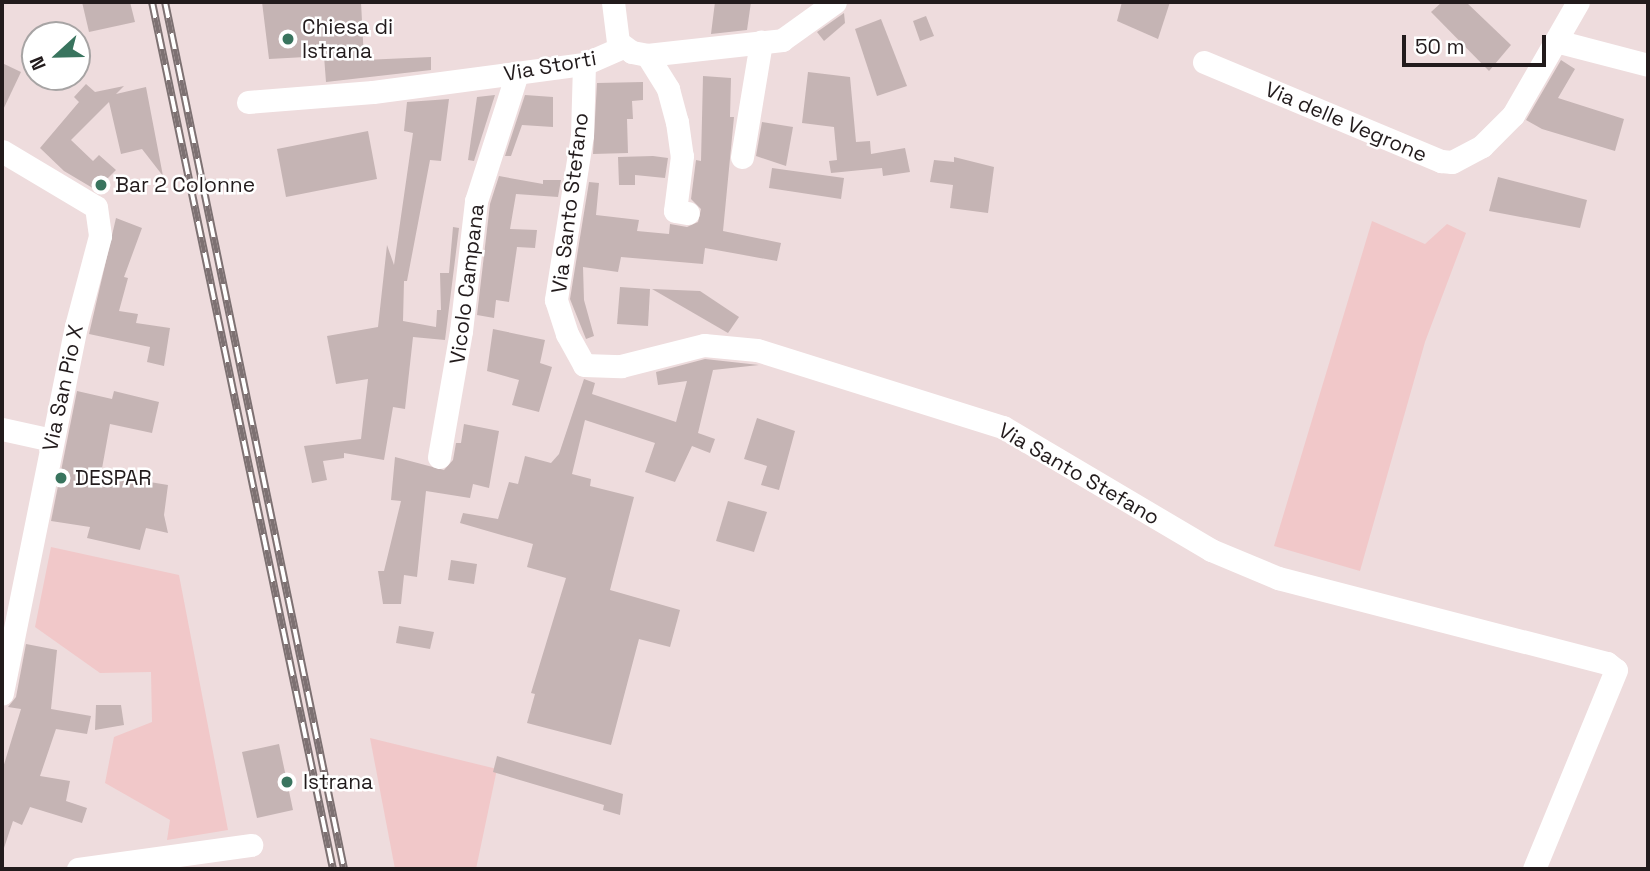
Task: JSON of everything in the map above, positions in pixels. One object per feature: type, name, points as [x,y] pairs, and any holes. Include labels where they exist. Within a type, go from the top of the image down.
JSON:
[{"type":"street","points":[[613,2],[614,33],[623,47]]},
{"type":"street","name":"Via Storti","points":[[248,102],[584,64],[623,47],[647,55],[782,40],[835,2]]},
{"type":"street","name":"Via delle Vegrone","points":[[1204,62],[1441,161],[1452,162],[1482,146],[1513,114],[1578,2]]},
{"type":"street","points":[[1556,41],[1648,65]]},
{"type":"street","points":[[742,157],[761,42]]},
{"type":"street","points":[[647,55],[668,89],[677,122],[681,156],[675,211],[688,214]]},
{"type":"street","name":"Via Santo Stefano","points":[[584,64],[582,135],[556,300],[566,334],[584,365],[621,366],[704,345],[757,350],[1003,427],[1211,550],[1278,578],[1606,663],[1616,670],[1534,869]]},
{"type":"street","name":"Vicolo Campana","points":[[439,457],[460,342],[476,201],[517,73]]},
{"type":"street","name":"Via San Pio X","points":[[2,150],[96,207],[100,236],[52,440],[2,694]]},
{"type":"street","points":[[2,429],[52,440]]},
{"type":"street","points":[[78,869],[251,845]]},
{"type":"shaded area","points":[[1372,221],[1425,244],[1447,224],[1466,233],[1425,342],[1360,571],[1274,546]]},
{"type":"shaded area","points":[[51,547],[179,575],[228,830],[167,840],[170,820],[105,783],[114,737],[152,722],[151,672],[100,673],[35,627]]},
{"type":"shaded area","points":[[370,738],[497,769],[476,869],[395,869]]},
{"type":"building","points":[[82,2],[130,2],[135,22],[91,32],[91,21],[86,21]]},
{"type":"building","points":[[262,2],[361,2],[364,60],[431,57],[431,70],[326,82],[324,56],[269,59]]},
{"type":"building","points":[[715,2],[751,2],[747,30],[711,34]]},
{"type":"building","points":[[1122,2],[1170,2],[1158,39],[1117,21]]},
{"type":"building","points":[[1442,2],[1466,2],[1511,45],[1489,71],[1431,12]]},
{"type":"building","points":[[844,13],[845,23],[824,41],[817,32]]},
{"type":"building","points":[[926,16],[934,36],[920,41],[913,21]]},
{"type":"building","points":[[881,19],[907,86],[877,96],[855,29]]},
{"type":"building","points":[[1561,60],[1575,69],[1558,98],[1624,119],[1615,151],[1542,129],[1526,120]]},
{"type":"building","points":[[2,63],[21,72],[2,112]]},
{"type":"building","points":[[808,72],[850,77],[856,142],[870,141],[871,154],[905,148],[910,172],[883,176],[882,168],[831,173],[829,161],[837,160],[834,127],[802,123]]},
{"type":"building","points":[[703,76],[731,78],[730,117],[734,117],[723,231],[781,243],[777,261],[705,248],[703,264],[621,257],[618,272],[583,267],[584,300],[594,336],[586,339],[570,299],[589,182],[599,183],[596,215],[639,220],[637,231],[669,234],[670,224],[687,227],[698,222],[701,209],[691,199],[696,160],[701,161]]},
{"type":"building","points":[[643,82],[643,100],[632,101],[633,119],[627,119],[628,153],[593,154],[597,83]]},
{"type":"building","points":[[124,86],[116,94],[146,87],[163,176],[142,149],[121,154],[109,102],[71,140],[93,161],[99,155],[116,170],[96,190],[64,171],[40,148],[79,102],[74,97],[80,91],[91,91],[91,88],[95,92]]},
{"type":"building","points":[[495,95],[474,161],[468,160],[477,97]]},
{"type":"building","points":[[525,95],[553,97],[553,127],[522,125],[511,156],[505,156]]},
{"type":"building","points":[[449,99],[441,161],[430,160],[407,281],[404,281],[403,321],[436,327],[437,310],[441,310],[440,273],[449,273],[453,227],[459,228],[445,340],[413,337],[405,409],[393,407],[384,460],[344,453],[344,458],[323,461],[327,480],[312,483],[304,446],[361,439],[368,379],[336,384],[327,336],[378,327],[387,245],[394,265],[413,133],[404,131],[407,102]]},
{"type":"building","points":[[762,122],[793,127],[786,166],[756,156]]},
{"type":"building","points":[[368,131],[377,179],[286,197],[277,149]]},
{"type":"building","points":[[618,157],[668,158],[665,178],[635,175],[635,185],[619,185]]},
{"type":"building","points":[[954,157],[994,167],[988,213],[950,208],[953,185],[930,182],[934,160],[954,162]]},
{"type":"building","points":[[772,168],[844,178],[841,199],[769,188]]},
{"type":"building","points":[[499,176],[543,184],[543,180],[561,180],[558,197],[516,194],[510,229],[537,230],[535,248],[517,247],[509,302],[496,300],[494,318],[477,315],[490,204]]},
{"type":"building","points":[[1498,177],[1587,200],[1580,228],[1489,211]]},
{"type":"building","points":[[116,218],[142,228],[124,277],[128,278],[119,311],[138,314],[136,323],[170,328],[164,366],[147,362],[150,347],[89,334]]},
{"type":"building","points":[[620,287],[650,289],[648,326],[617,324]]},
{"type":"building","points":[[652,289],[700,291],[739,317],[728,333]]},
{"type":"building","points":[[493,329],[545,340],[540,363],[552,367],[539,412],[512,405],[519,380],[487,371]]},
{"type":"building","points":[[705,359],[759,365],[713,370],[698,433],[715,439],[710,453],[692,446],[675,482],[645,472],[655,443],[585,420],[572,474],[591,479],[590,486],[634,497],[610,590],[680,610],[670,647],[639,639],[611,745],[527,723],[535,694],[531,693],[566,578],[527,567],[533,544],[460,523],[463,513],[498,519],[509,482],[518,484],[525,456],[551,463],[559,454],[584,379],[595,383],[592,394],[676,422],[687,381],[658,385],[656,372]]},
{"type":"building","points":[[77,391],[112,399],[114,391],[159,402],[152,433],[110,424],[101,474],[168,485],[164,515],[168,533],[146,528],[140,550],[87,538],[90,527],[51,521]]},
{"type":"building","points":[[757,418],[795,431],[779,490],[761,485],[767,466],[744,459]]},
{"type":"building","points":[[464,424],[499,431],[489,488],[473,484],[470,498],[426,491],[417,577],[404,575],[401,604],[383,604],[378,571],[384,571],[401,501],[391,500],[395,457],[444,470],[453,460],[456,443],[461,443]]},
{"type":"building","points":[[728,501],[767,512],[754,552],[716,541]]},
{"type":"building","points":[[451,560],[477,564],[474,584],[448,580]]},
{"type":"building","points":[[399,626],[434,632],[430,649],[396,643]]},
{"type":"building","points":[[26,644],[57,650],[51,709],[91,716],[87,734],[56,729],[40,776],[70,781],[66,801],[87,808],[82,823],[30,807],[22,825],[13,821],[4,848],[2,771],[21,709],[8,707],[16,697]]},
{"type":"building","points":[[96,705],[121,705],[124,725],[95,730]]},
{"type":"building","points":[[279,744],[293,810],[257,818],[242,752]]},
{"type":"building","points":[[497,756],[623,794],[620,815],[603,810],[604,805],[493,772]]},
{"type":"railway","points":[[152,2],[333,869]]},
{"type":"railway","points":[[165,2],[344,869]]},
{"type":"place","name":"Chiesa di Istrana","points":[[288,39]]},
{"type":"place","name":"Bar 2 Colonne","points":[[101,185]]},
{"type":"place","name":"DESPAR","points":[[61,478]]},
{"type":"place","name":"Istrana","points":[[287,782]]}]
